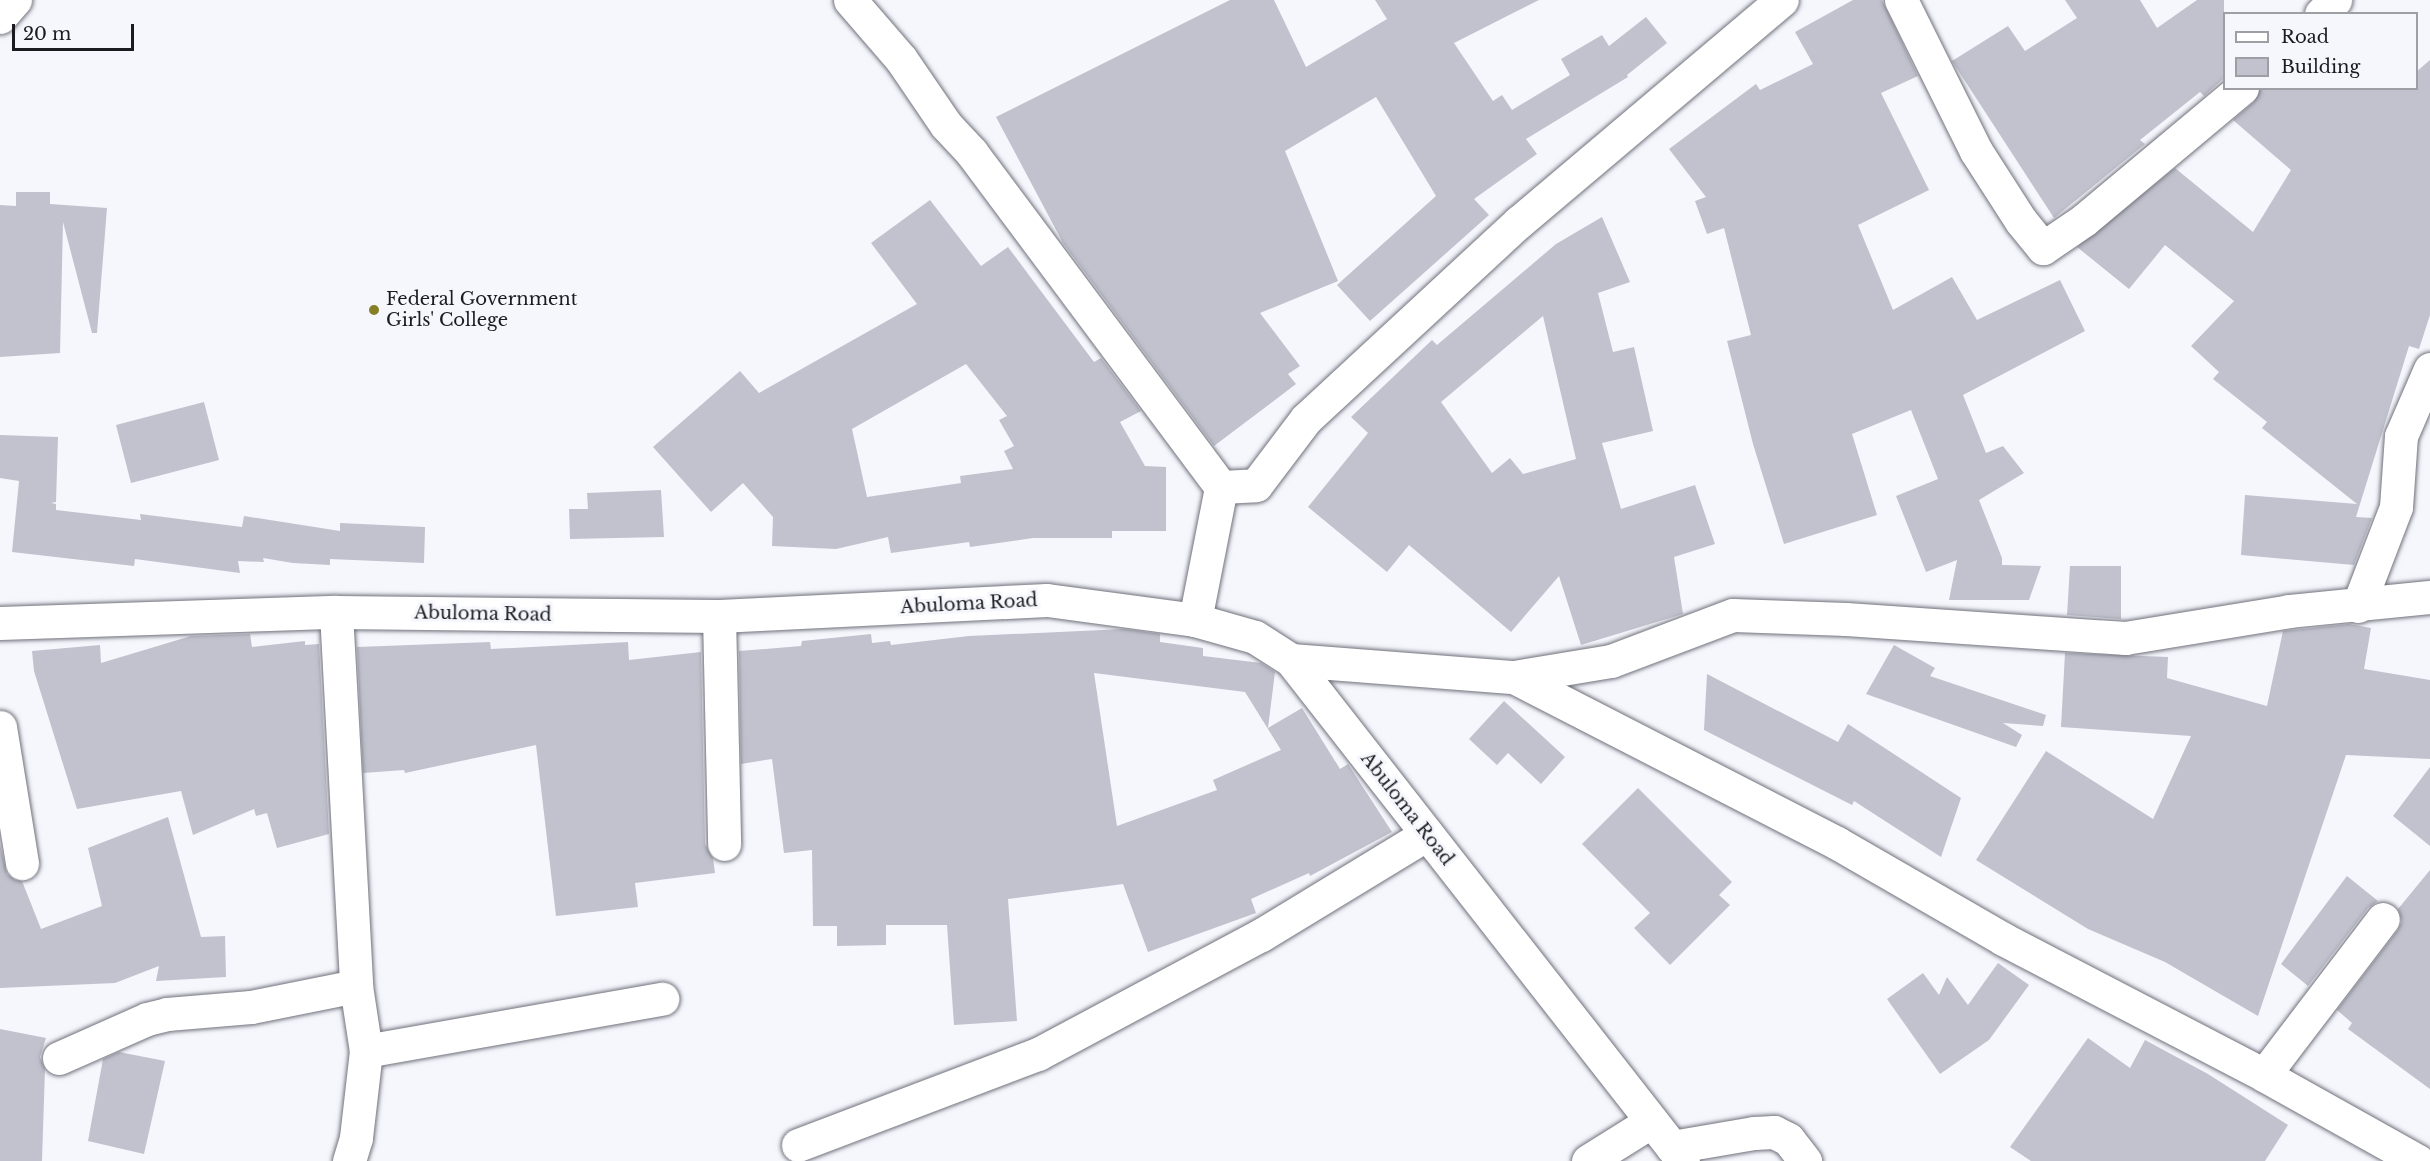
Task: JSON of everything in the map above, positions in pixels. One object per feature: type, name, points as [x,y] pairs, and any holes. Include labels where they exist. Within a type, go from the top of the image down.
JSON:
[{"type":"street","points":[[0,18],[15,0]]},
{"type":"street","points":[[850,0],[901,59],[946,125],[972,153],[1221,487],[1195,620]]},
{"type":"street","points":[[1221,487],[1256,485],[1306,419],[1510,230],[1782,0]]},
{"type":"street","points":[[1901,0],[1976,151],[2021,221],[2043,248],[2084,220],[2240,90]]},
{"type":"street","points":[[2323,12],[2335,0]]},
{"type":"street","points":[[2358,606],[2396,507],[2401,436],[2430,369]]},
{"type":"street","points":[[1292,660],[1514,677],[1611,661],[1733,615],[1846,619],[2125,638],[2289,611],[2358,606],[2430,597]]},
{"type":"street","name":"Abuloma Road","points":[[0,623],[336,612],[719,616],[1047,600],[1195,620],[1255,636],[1292,660],[1678,1154]]},
{"type":"street","points":[[336,612],[356,986],[366,1051],[356,1138],[349,1161]]},
{"type":"street","points":[[719,616],[724,844]]},
{"type":"street","points":[[1514,677],[1837,843],[2003,939],[2264,1075],[2418,1161]]},
{"type":"street","points":[[0,727],[22,863]]},
{"type":"street","points":[[798,1145],[1038,1054],[1261,934],[1427,834]]},
{"type":"street","points":[[2264,1075],[2383,919]]},
{"type":"street","points":[[59,1058],[147,1019],[167,1014],[251,1007],[356,986]]},
{"type":"street","points":[[366,1051],[662,999]]},
{"type":"street","points":[[1588,1161],[1652,1121]]},
{"type":"street","points":[[1678,1154],[1754,1133],[1773,1132],[1788,1139],[1805,1161]]},
{"type":"building","points":[[1230,0],[1274,0],[1306,67],[1387,19],[1375,0],[1539,0],[1454,43],[1493,101],[1502,95],[1512,110],[1570,75],[1561,59],[1602,35],[1609,46],[1646,17],[1667,43],[1627,75],[1628,77],[1526,139],[1537,154],[1474,199],[1489,215],[1370,321],[1337,285],[1436,196],[1376,97],[1285,151],[1338,281],[1260,313],[1300,366],[1288,374],[1296,384],[1214,446],[1063,243],[996,117]]},
{"type":"building","points":[[1853,0],[1882,0],[1918,76],[1881,93],[1929,190],[1858,225],[1893,310],[1952,277],[1977,320],[2060,280],[2085,331],[1963,395],[1986,453],[2003,446],[2024,473],[1979,500],[2002,558],[2002,565],[2041,566],[2029,600],[1949,600],[1957,560],[1926,572],[1896,496],[1938,479],[1911,410],[1852,434],[1877,515],[1784,544],[1753,444],[1727,341],[1751,335],[1724,228],[1707,234],[1695,201],[1706,197],[1669,149],[1756,84],[1760,90],[1813,64],[1795,32]]},
{"type":"building","points":[[2065,0],[2140,0],[2157,28],[2197,0],[2224,0],[2223,79],[2204,96],[2200,92],[2140,140],[2145,144],[2054,218],[1952,61],[2008,26],[2025,51],[2077,18]]},
{"type":"building","points":[[2430,60],[2430,315],[2419,349],[2409,346],[2356,517],[2372,518],[2354,565],[2241,555],[2245,495],[2357,504],[2262,428],[2267,422],[2213,379],[2219,372],[2191,346],[2234,301],[2165,245],[2129,289],[2077,247],[2175,168],[2253,232],[2291,170],[2233,120],[2254,102],[2259,90],[2418,90],[2418,70]]},
{"type":"building","points":[[16,192],[50,192],[50,204],[107,208],[97,333],[92,333],[63,222],[60,353],[0,357],[0,205],[16,206]]},
{"type":"building","points":[[930,200],[981,266],[1008,247],[1094,362],[1101,358],[1141,411],[1120,422],[1145,466],[1166,467],[1166,531],[1112,531],[1112,538],[1033,538],[970,547],[969,542],[891,553],[888,537],[836,549],[772,546],[773,517],[743,483],[711,512],[653,447],[740,371],[759,393],[917,304],[871,243]],"holes":[[[966,364],[1007,416],[999,420],[1014,446],[1004,451],[1013,469],[960,476],[961,483],[867,497],[852,429]]]},
{"type":"building","points":[[1602,217],[1630,282],[1598,293],[1613,352],[1634,347],[1653,431],[1602,443],[1621,509],[1695,485],[1715,544],[1674,557],[1683,614],[1581,645],[1559,576],[1511,632],[1409,545],[1387,572],[1308,507],[1368,433],[1351,417],[1432,340],[1437,345],[1556,244]],"holes":[[[1543,316],[1576,459],[1523,474],[1510,458],[1492,473],[1441,402]]]},
{"type":"building","points":[[204,402],[219,460],[131,483],[116,425]]},
{"type":"building","points":[[0,435],[58,437],[56,502],[51,503],[56,504],[56,510],[141,520],[140,514],[242,527],[244,516],[340,531],[340,523],[425,527],[424,563],[330,559],[330,565],[293,563],[263,558],[264,562],[238,561],[240,573],[135,559],[134,566],[12,552],[19,481],[0,478]]},
{"type":"building","points":[[661,490],[664,537],[570,539],[569,509],[588,509],[587,493]]},
{"type":"building","points":[[2070,566],[2121,566],[2121,619],[2067,615]]},
{"type":"building","points":[[2349,624],[2371,628],[2364,669],[2430,680],[2430,759],[2346,755],[2258,1016],[2165,962],[2088,929],[1976,860],[2046,751],[2153,819],[2191,736],[2061,727],[2065,653],[2168,657],[2167,678],[2267,706],[2283,631]]},
{"type":"building","points":[[1124,629],[1160,634],[1160,642],[1203,648],[1203,656],[1261,663],[1275,672],[1268,728],[1302,708],[1340,769],[1348,764],[1392,832],[1310,876],[1309,873],[1251,899],[1256,913],[1148,952],[1123,884],[1008,899],[1017,1021],[954,1025],[947,925],[886,925],[886,945],[837,946],[837,926],[813,926],[812,850],[784,853],[772,759],[741,764],[739,651],[801,646],[802,641],[871,634],[872,643],[890,641],[891,645],[969,636]],"holes":[[[1094,673],[1245,692],[1281,750],[1213,780],[1217,790],[1117,826]]]},
{"type":"building","points":[[250,634],[252,647],[305,641],[305,645],[319,644],[329,834],[277,848],[267,813],[256,816],[254,809],[193,835],[181,791],[77,809],[34,671],[32,651],[100,645],[101,663],[191,636]]},
{"type":"building","points":[[490,642],[491,649],[628,642],[629,660],[701,652],[705,844],[713,858],[715,873],[635,883],[638,907],[556,916],[536,745],[405,773],[404,770],[363,773],[357,647]]},
{"type":"building","points":[[1894,645],[1935,668],[1930,676],[2046,715],[2043,726],[2003,723],[2022,735],[2016,747],[1866,694]]},
{"type":"building","points":[[1707,674],[1838,742],[1848,724],[1961,798],[1941,857],[1854,801],[1852,805],[1704,730]]},
{"type":"building","points":[[1504,701],[1565,757],[1541,784],[1508,753],[1497,765],[1469,739]]},
{"type":"building","points":[[2430,767],[2430,846],[2393,816]]},
{"type":"building","points":[[1638,788],[1732,882],[1719,895],[1730,905],[1670,965],[1634,928],[1650,913],[1582,844]]},
{"type":"building","points":[[168,817],[201,937],[225,936],[226,977],[156,981],[159,966],[115,983],[0,988],[0,844],[7,874],[15,880],[22,881],[41,929],[102,906],[88,848]]},
{"type":"building","points":[[2430,870],[2430,1089],[2348,1029],[2352,1023],[2337,1010],[2398,930],[2402,921],[2398,909]]},
{"type":"building","points":[[2347,876],[2378,901],[2368,908],[2308,986],[2281,964]]},
{"type":"building","points":[[1998,963],[2029,985],[1989,1040],[1940,1074],[1887,999],[1923,973],[1939,995],[1947,977],[1968,1005]]},
{"type":"building","points":[[0,1029],[46,1038],[40,1057],[45,1069],[42,1161],[0,1161]]},
{"type":"building","points":[[2088,1038],[2130,1068],[2145,1040],[2208,1074],[2288,1125],[2265,1161],[2031,1161],[2010,1147]]},
{"type":"building","points":[[119,1052],[165,1061],[144,1154],[88,1141],[103,1059]]},
{"type":"place","name":"Federal Government Girls' College","points":[[374,310]]}]
